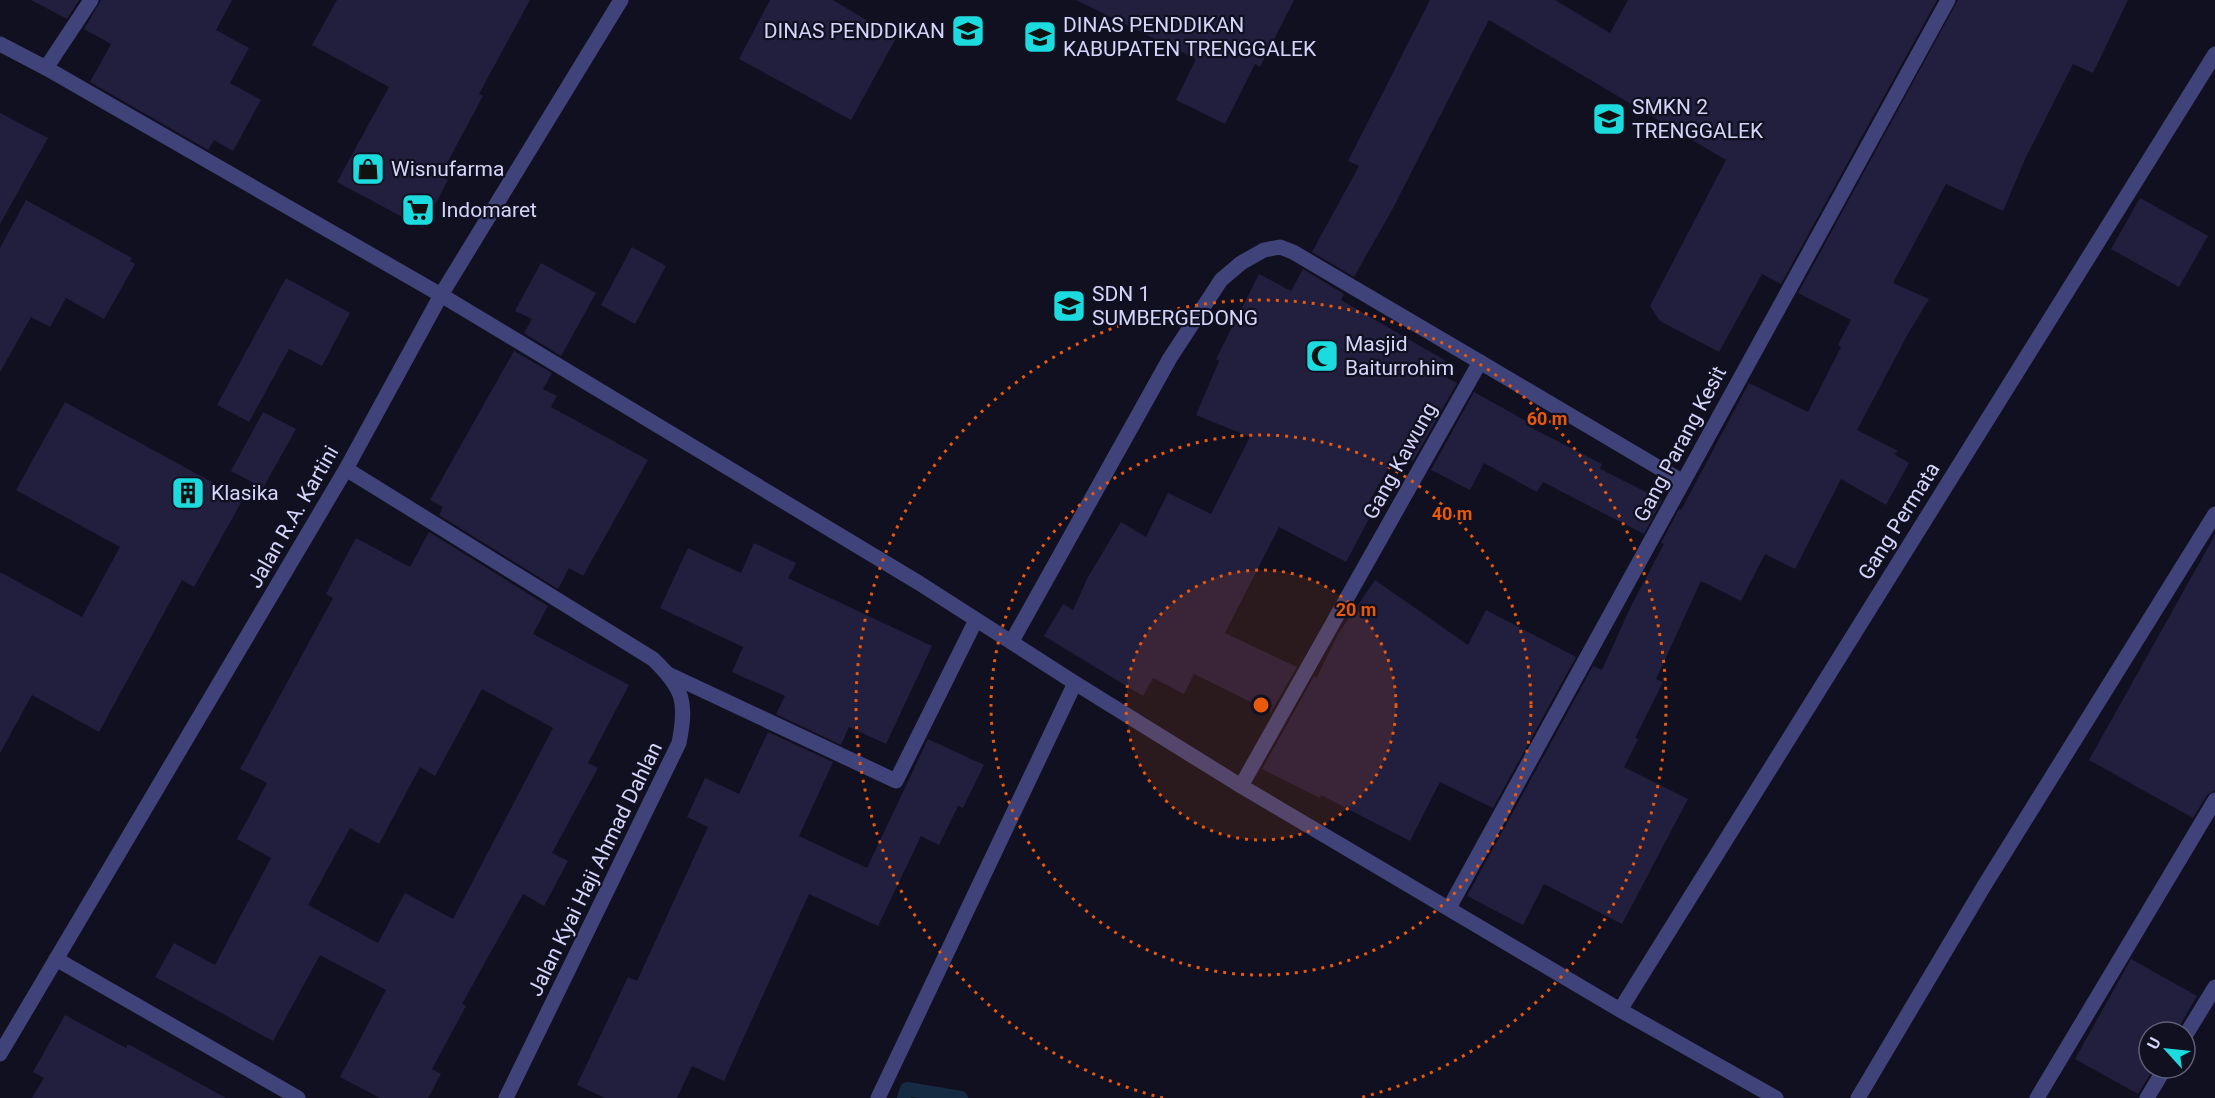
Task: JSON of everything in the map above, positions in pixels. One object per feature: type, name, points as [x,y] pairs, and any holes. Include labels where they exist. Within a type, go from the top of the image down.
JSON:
[{"type":"street","points":[[46,68],[91,0]]},
{"type":"street","name":"Jalan R.A. Kartini","points":[[0,1053],[346,469],[441,295],[621,0]]},
{"type":"street","name":"Gang Parang Kesit","points":[[1449,908],[1948,0]]},
{"type":"street","points":[[0,44],[46,68],[441,295],[920,583],[1241,786],[1620,1010],[1776,1098]]},
{"type":"street","name":"Gang Permata","points":[[1620,1010],[2215,54]]},
{"type":"street","points":[[1011,641],[1170,358],[1221,280],[1241,263],[1264,250],[1280,248],[1293,252],[1683,482]]},
{"type":"street","name":"Gang Kawung","points":[[1241,786],[1480,362]]},
{"type":"street","name":"Jalan Kyai Haji Ahmad Dahlan","points":[[346,469],[653,660],[668,674],[681,693],[684,718],[680,743],[506,1098]]},
{"type":"street","points":[[1858,1098],[1984,886],[2215,514]]},
{"type":"street","points":[[668,674],[896,781],[976,620]]},
{"type":"street","points":[[878,1098],[1075,683]]},
{"type":"street","points":[[2037,1098],[2215,800]]},
{"type":"street","points":[[56,959],[298,1098]]},
{"type":"street","points":[[2195,1020],[2215,987]]},
{"type":"street","points":[[2147,1098],[2158,1080]]},
{"type":"building","points":[[31,0],[79,0],[67,19]]},
{"type":"building","points":[[101,0],[232,0],[216,30],[249,48],[230,83],[261,100],[233,151],[214,140],[208,150],[90,82],[111,44],[84,29]]},
{"type":"building","points":[[337,0],[530,0],[479,94],[483,96],[440,176],[448,180],[423,228],[337,182],[389,87],[312,45]]},
{"type":"building","points":[[770,0],[833,0],[896,38],[851,120],[739,59]]},
{"type":"building","points":[[1076,0],[1294,0],[1260,67],[1255,64],[1225,124],[1176,100],[1196,59]]},
{"type":"building","points":[[1430,0],[1555,0],[1610,33],[1628,0],[1937,0],[1781,284],[1762,274],[1719,352],[1660,321],[1650,306],[1726,160],[1489,20],[1392,210],[1354,277],[1312,252],[1359,166],[1348,161]]},
{"type":"building","points":[[1958,0],[2128,0],[2093,73],[2073,64],[2026,157],[2003,211],[1946,184],[1893,283],[1929,299],[1857,430],[1898,451],[1894,454],[1909,463],[1886,505],[1841,479],[1795,569],[1765,554],[1741,601],[1701,581],[1656,679],[1663,682],[1635,738],[1638,739],[1624,767],[1688,799],[1622,924],[1544,884],[1523,925],[1467,896],[1593,666],[1602,670],[1631,606],[1664,544],[1661,543],[1749,383],[1808,412],[1841,347],[1838,345],[1851,320],[1798,293]]},
{"type":"building","points":[[0,113],[48,138],[0,224]]},
{"type":"building","points":[[2140,198],[2208,236],[2179,287],[2111,249]]},
{"type":"building","points":[[26,200],[132,258],[130,261],[135,264],[104,319],[66,298],[50,327],[31,317],[0,372],[0,248]]},
{"type":"building","points":[[632,247],[666,266],[635,324],[601,305]]},
{"type":"building","points":[[541,263],[596,293],[561,356],[524,333],[532,319],[515,311]]},
{"type":"building","points":[[1303,269],[1344,294],[1341,300],[1446,361],[1440,374],[1457,383],[1413,461],[1397,452],[1363,513],[1370,517],[1346,562],[1279,527],[1225,633],[1297,667],[1271,712],[1194,674],[1184,694],[1153,678],[1143,696],[1044,636],[1063,604],[1073,610],[1088,577],[1121,522],[1146,537],[1168,493],[1211,514],[1250,437],[1196,415],[1219,361],[1216,359],[1259,274],[1291,291]]},
{"type":"building","points":[[286,278],[350,313],[322,366],[289,349],[249,422],[217,405]]},
{"type":"building","points":[[514,351],[552,373],[543,389],[557,396],[551,407],[648,460],[583,576],[569,568],[558,589],[439,515],[443,507],[430,500]]},
{"type":"building","points":[[1474,392],[1528,422],[1526,425],[1602,464],[1600,469],[1662,500],[1644,534],[1543,482],[1537,492],[1484,463],[1470,490],[1431,470]]},
{"type":"building","points":[[65,402],[243,499],[194,587],[182,580],[99,732],[32,695],[0,753],[0,572],[82,617],[120,547],[16,490]]},
{"type":"building","points":[[263,412],[296,429],[263,488],[231,471]]},
{"type":"building","points":[[429,532],[548,606],[533,634],[629,685],[588,763],[598,768],[552,853],[568,861],[544,906],[523,894],[462,1004],[466,1006],[432,1069],[441,1074],[428,1098],[380,1098],[340,1077],[386,990],[320,955],[273,1041],[155,977],[174,943],[215,965],[271,858],[237,839],[267,783],[240,769],[333,598],[326,594],[356,538],[410,567]],"holes":[[[482,689],[553,728],[453,919],[405,893],[378,943],[308,905],[350,828],[379,844],[420,767],[435,776]]]},
{"type":"building","points":[[2215,535],[2215,790],[2207,795],[2193,818],[2089,760]]},
{"type":"building","points":[[754,543],[796,563],[788,578],[932,646],[886,744],[849,727],[841,745],[776,714],[785,696],[732,672],[743,647],[660,608],[688,548],[741,573]]},
{"type":"building","points":[[1375,580],[1468,645],[1486,610],[1576,657],[1493,808],[1440,782],[1410,841],[1321,795],[1320,798],[1262,769],[1314,676],[1317,677],[1338,634]]},
{"type":"building","points":[[768,732],[833,762],[799,836],[867,868],[928,739],[984,765],[963,808],[958,806],[939,845],[921,836],[878,926],[809,894],[724,1081],[692,1066],[677,1098],[605,1098],[577,1085],[628,977],[637,981],[708,827],[687,817],[705,778],[739,794]]},
{"type":"building","points":[[2131,959],[2197,996],[2183,1020],[2137,1020],[2137,1080],[2147,1080],[2138,1094],[2075,1059]]},
{"type":"building","points":[[65,1015],[126,1048],[128,1044],[226,1098],[32,1098],[44,1078],[33,1072]]},
{"type":"waterway","points":[[904,1098],[907,1089],[961,1098]]},
{"type":"place","name":"DINAS PENDDIKAN","points":[[968,31]]},
{"type":"place","name":"DINAS PENDDIKAN KABUPATEN TRENGGALEK","points":[[1040,37]]},
{"type":"place","name":"SMKN 2 TRENGGALEK","points":[[1609,119]]},
{"type":"place","name":"Wisnufarma","points":[[368,169]]},
{"type":"place","name":"Indomaret","points":[[418,210]]},
{"type":"place","name":"SDN 1 SUMBERGEDONG","points":[[1069,306]]},
{"type":"place","name":"Masjid Baiturrohim","points":[[1322,356]]},
{"type":"place","name":"Klasika","points":[[188,493]]}]
